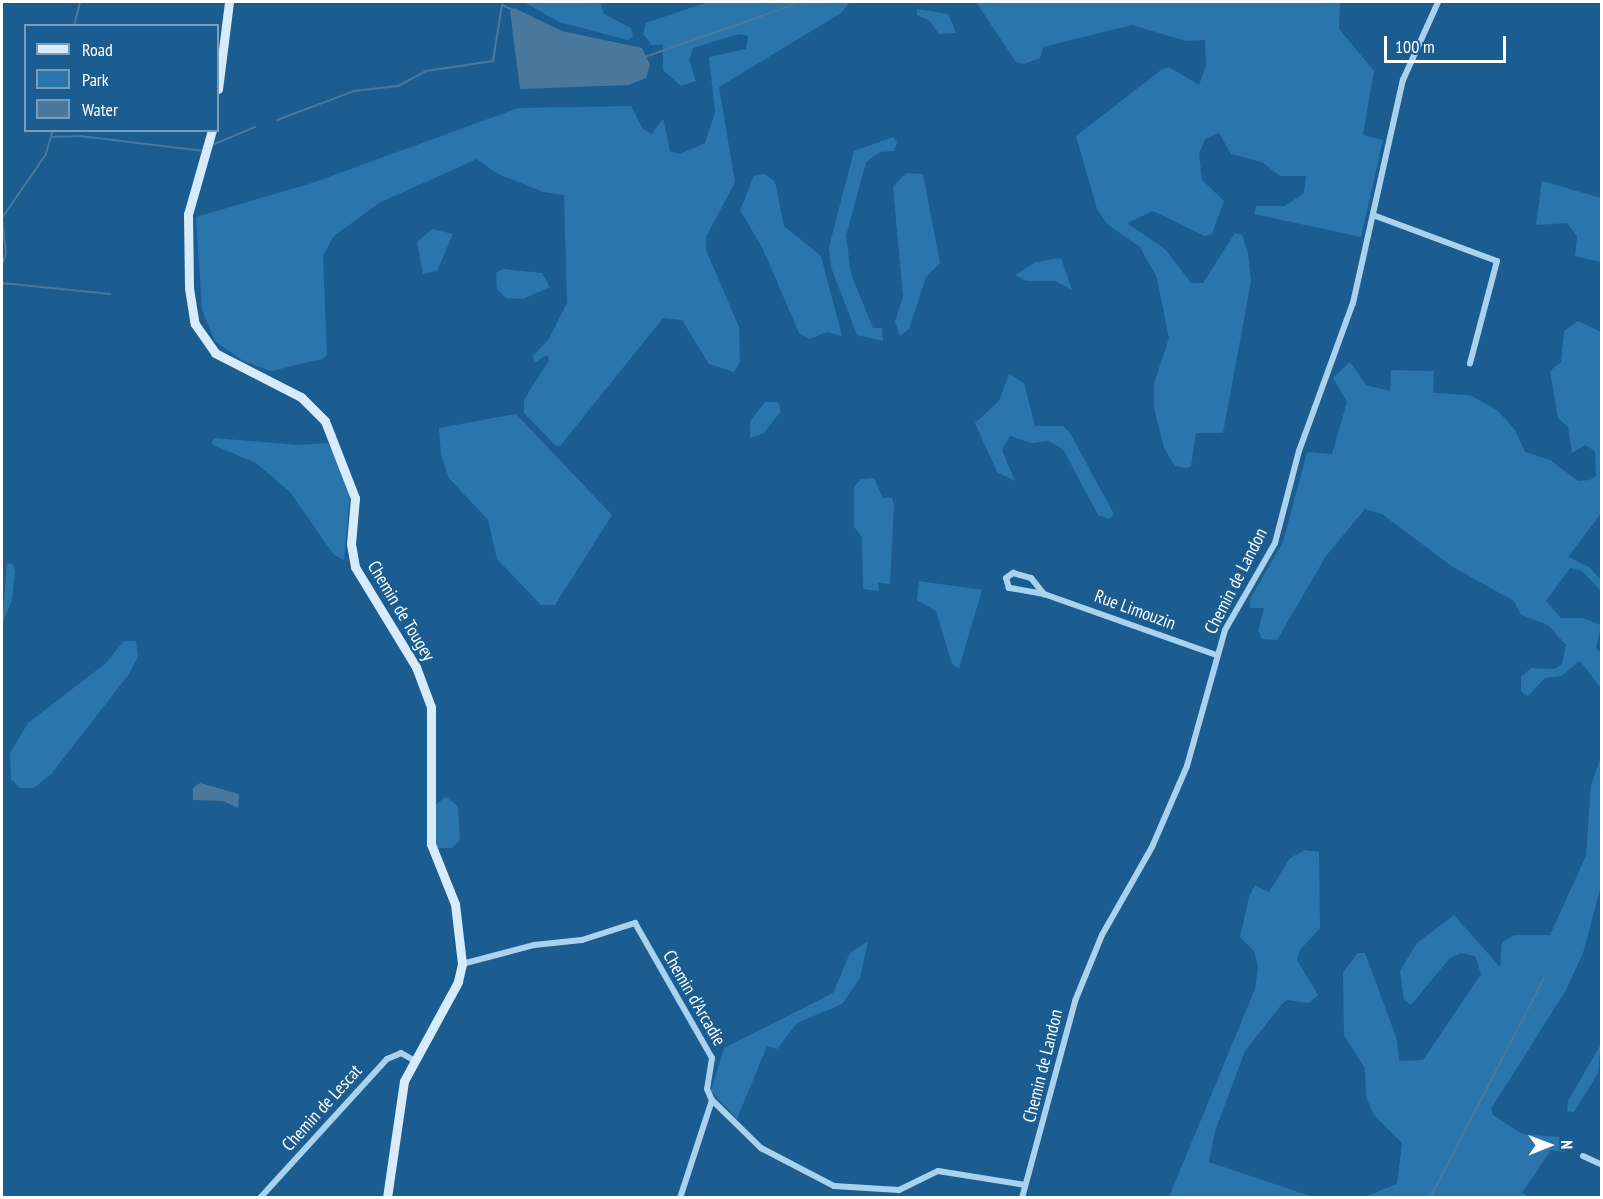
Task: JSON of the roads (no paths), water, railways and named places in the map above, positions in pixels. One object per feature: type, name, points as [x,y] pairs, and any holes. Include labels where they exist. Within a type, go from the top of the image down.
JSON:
[{"type":"street","points":[[219,81],[229,2]]},
{"type":"street","name":"Chemin de Landon","points":[[1022,1197],[1072,1011],[1102,935],[1152,847],[1187,766],[1216,655],[1236,607],[1275,543],[1299,451],[1350,314],[1403,80],[1438,2]]},
{"type":"street","name":"Chemin de Tougey","points":[[211,132],[188,214],[189,288],[195,324],[215,353],[314,408],[346,464],[355,498],[351,544],[355,567],[416,667],[431,707],[431,844],[455,904],[462,964]]},
{"type":"street","points":[[1373,214],[1497,261],[1470,363]]},
{"type":"street","name":"Rue Limouzin","points":[[1044,594],[1031,578],[1013,573],[1006,578],[1009,588],[1044,594],[1216,655]]},
{"type":"street","name":"Chemin d'Arcadie","points":[[462,964],[534,945],[582,940],[635,923],[712,1058],[708,1089],[712,1100]]},
{"type":"street","points":[[387,1197],[399,1098],[412,1059],[458,982],[462,964]]},
{"type":"street","name":"Chemin de Lescat","points":[[260,1197],[387,1059],[401,1053],[412,1059]]},
{"type":"street","points":[[680,1197],[712,1100],[752,1142],[834,1186],[899,1190],[938,1172],[1025,1185]]},
{"type":"street","points":[[1583,1156],[1602,1165]]},
{"type":"water","points":[[514,8],[562,31],[642,48],[650,65],[646,78],[629,85],[520,89],[510,11]]},
{"type":"water","points":[[200,783],[239,794],[238,808],[223,801],[193,800],[193,788]]},
{"type":"waterway","points":[[74,24],[80,2]]},
{"type":"waterway","points":[[645,57],[801,2]]},
{"type":"waterway","points":[[277,120],[354,91],[398,86],[426,71],[493,61],[502,5],[513,10]]},
{"type":"waterway","points":[[212,145],[255,127]]},
{"type":"waterway","points":[[2,264],[6,254],[2,218],[46,154],[52,132]]},
{"type":"waterway","points":[[52,137],[80,136],[204,151]]},
{"type":"waterway","points":[[2,283],[110,294]]},
{"type":"waterway","points":[[1430,1198],[1544,978]]}]
